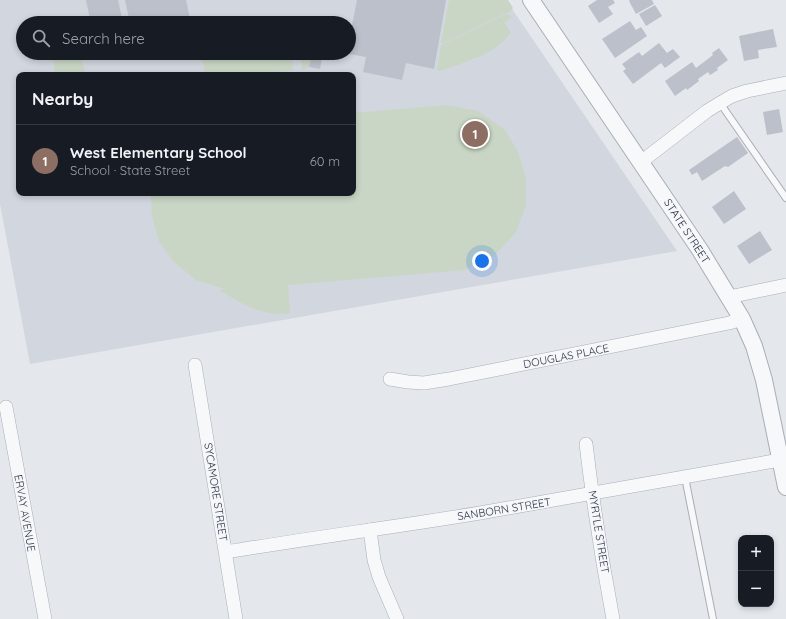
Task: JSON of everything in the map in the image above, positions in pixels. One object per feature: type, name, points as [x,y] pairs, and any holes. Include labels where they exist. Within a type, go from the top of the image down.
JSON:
[{"type":"street","name":"STATE STREET","points":[[531,0],[700,250],[742,319],[754,346],[764,380],[786,486]]},
{"type":"street","points":[[641,162],[707,111],[732,96],[747,91],[786,83]]},
{"type":"street","points":[[729,297],[786,285]]},
{"type":"street","name":"DOUGLAS PLACE","points":[[390,379],[424,383],[449,379],[730,323],[742,319]]},
{"type":"street","name":"SYCAMORE STREET","points":[[195,365],[236,619]]},
{"type":"street","name":"ERVAY AVENUE","points":[[6,407],[45,619]]},
{"type":"street","name":"MYRTLE STREET","points":[[586,444],[592,494],[613,619]]},
{"type":"street","name":"SANBORN STREET","points":[[226,552],[592,494],[780,460]]},
{"type":"street","points":[[370,530],[374,560],[379,577],[397,619]]},
{"type":"lane","points":[[720,103],[786,198]]},
{"type":"lane","points":[[685,477],[713,619]]},
{"type":"shaded area","points":[[0,0],[506,0],[677,251],[30,364],[0,204]]},
{"type":"green space","points":[[449,0],[508,0],[513,8],[511,11],[441,44]]},
{"type":"green space","points":[[507,14],[512,17],[504,22],[511,33],[501,43],[491,51],[476,58],[437,71],[441,45]]},
{"type":"green space","points":[[54,60],[81,60],[86,72],[55,72]]},
{"type":"green space","points":[[203,60],[292,60],[293,70],[272,72],[205,72]]},
{"type":"green space","points":[[301,60],[310,60],[309,67],[302,70]]},
{"type":"green space","points":[[446,105],[478,111],[505,130],[518,152],[526,179],[526,205],[516,232],[496,254],[465,270],[288,285],[290,313],[281,314],[265,312],[242,303],[219,290],[225,289],[196,280],[174,262],[159,241],[152,217],[151,196],[356,196],[356,113]]},
{"type":"building","points":[[86,0],[118,0],[121,16],[89,16]]},
{"type":"building","points":[[125,0],[186,0],[189,16],[128,16]]},
{"type":"building","points":[[357,0],[446,0],[434,69],[406,63],[402,80],[363,72],[366,57],[356,55],[356,16],[354,16]]},
{"type":"building","points":[[597,0],[613,0],[615,3],[608,7],[613,14],[599,23],[588,6]]},
{"type":"building","points":[[652,0],[654,4],[636,14],[629,1]]},
{"type":"building","points":[[655,5],[662,16],[646,26],[639,14]]},
{"type":"building","points":[[630,21],[636,30],[641,27],[647,36],[615,58],[602,39]]},
{"type":"building","points":[[773,29],[777,47],[758,50],[759,58],[744,61],[739,36]]},
{"type":"building","points":[[659,43],[667,53],[673,49],[680,57],[665,68],[661,63],[633,84],[623,71],[626,69],[622,64],[639,52],[642,56]]},
{"type":"building","points":[[719,48],[728,60],[717,68],[718,70],[710,75],[708,72],[687,90],[686,88],[675,96],[665,81],[692,62],[696,68],[713,55],[712,53]]},
{"type":"building","points":[[310,60],[322,60],[320,69],[309,67]]},
{"type":"building","points":[[779,109],[783,132],[767,135],[763,112]]},
{"type":"building","points":[[737,137],[748,153],[728,167],[725,166],[702,181],[697,172],[692,175],[689,170]]},
{"type":"building","points":[[734,191],[746,209],[724,224],[712,207]]},
{"type":"building","points":[[760,231],[772,250],[749,264],[737,246]]},
{"type":"place","name":"West Elementary School","points":[[475,134]]}]
